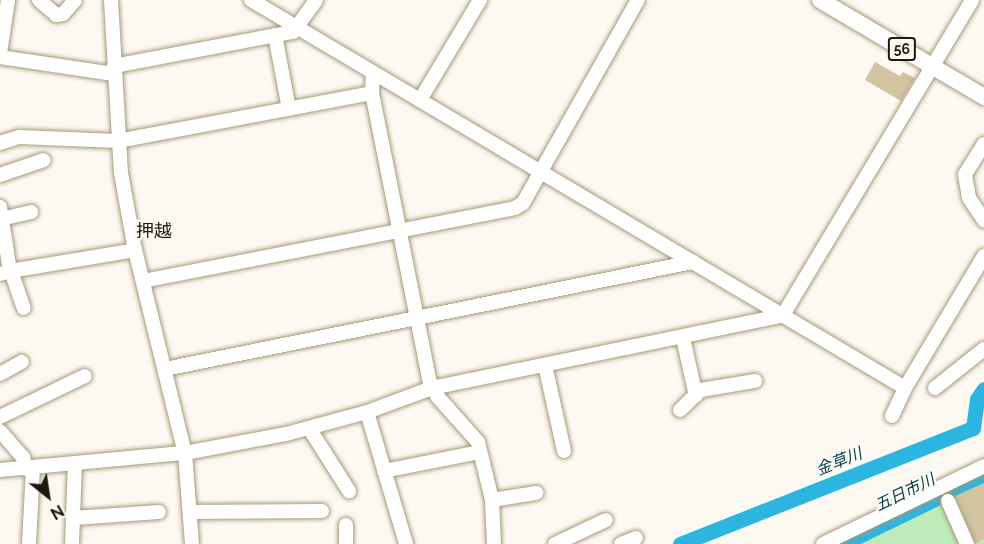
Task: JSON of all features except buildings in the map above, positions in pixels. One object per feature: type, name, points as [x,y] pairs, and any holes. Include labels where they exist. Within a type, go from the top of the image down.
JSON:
[{"type":"main road","name":"56","points":[[819,0],[984,98]]},
{"type":"street","points":[[8,0],[0,55],[114,70],[299,28],[316,0]]},
{"type":"street","points":[[39,0],[56,15],[63,14],[75,0]]},
{"type":"street","points":[[111,0],[118,141],[135,250],[185,453],[192,544]]},
{"type":"street","points":[[252,0],[905,387]]},
{"type":"street","points":[[420,100],[480,0]]},
{"type":"street","points":[[143,281],[515,208],[523,203],[542,171],[638,0]]},
{"type":"street","points":[[0,470],[185,453],[309,428],[367,412],[432,388],[683,338],[783,315],[972,0]]},
{"type":"street","points":[[275,35],[289,109]]},
{"type":"street","points":[[373,73],[372,93],[432,388],[465,423],[480,452],[492,500],[495,544]]},
{"type":"street","points":[[0,143],[19,137],[118,141],[372,93]]},
{"type":"street","points":[[984,144],[965,176],[969,198],[984,220]]},
{"type":"street","points":[[0,175],[44,160]]},
{"type":"street","points":[[24,308],[7,272],[1,213],[31,212]]},
{"type":"street","points":[[7,272],[135,250]]},
{"type":"street","points":[[892,416],[905,387],[984,256]]},
{"type":"street","points":[[165,369],[418,320],[693,262]]},
{"type":"street","points":[[683,338],[696,396]]},
{"type":"street","points":[[935,388],[984,349]]},
{"type":"street","points":[[0,374],[22,363]]},
{"type":"street","points":[[545,365],[564,451]]},
{"type":"street","points":[[0,417],[85,376]]},
{"type":"street","points":[[680,410],[701,390],[755,381]]},
{"type":"street","points":[[367,412],[406,544]]},
{"type":"street","points":[[309,428],[349,491]]},
{"type":"street","points":[[0,431],[23,457],[29,469],[29,544]]},
{"type":"street","points":[[384,471],[480,452]]},
{"type":"street","points":[[72,544],[75,464]]},
{"type":"street","points":[[823,544],[984,466]]},
{"type":"street","points":[[492,500],[536,493]]},
{"type":"street","points":[[948,501],[967,544]]},
{"type":"street","points":[[190,512],[322,511]]},
{"type":"street","points":[[74,518],[159,512]]},
{"type":"street","points":[[555,544],[606,520]]},
{"type":"street","points":[[346,525],[346,544]]},
{"type":"street","points":[[621,544],[636,538]]},
{"type":"green space","points":[[984,480],[984,544],[850,544]]},
{"type":"waterway","name":"金草川","points":[[680,544],[973,428],[977,399],[984,389]]},
{"type":"waterway","name":"五日市川","points":[[842,544],[984,475]]},
{"type":"district","name":"押越","points":[[154,231]]}]
